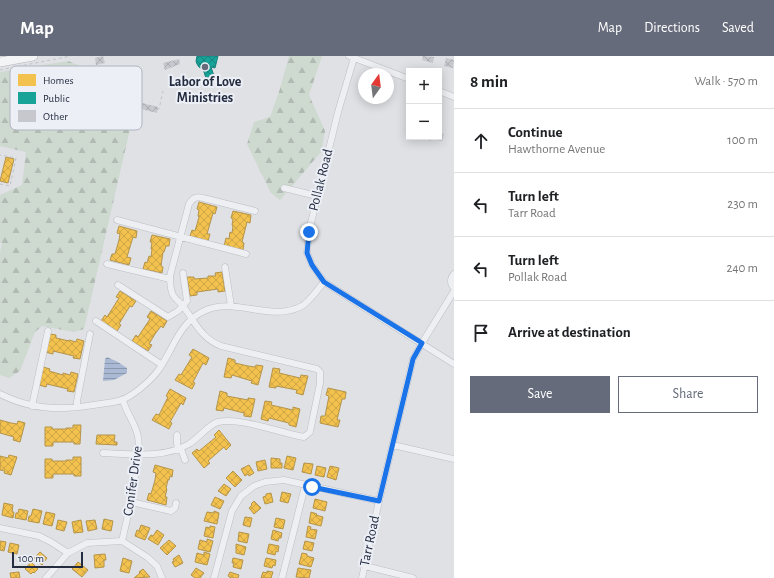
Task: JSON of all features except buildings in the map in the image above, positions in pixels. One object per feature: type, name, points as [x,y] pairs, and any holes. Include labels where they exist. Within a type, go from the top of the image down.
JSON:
[{"type":"highway","points":[[0,62],[33,56]]},
{"type":"street","points":[[351,57],[406,78]]},
{"type":"street","name":"Pollak Road","points":[[351,57],[317,196],[309,232],[307,253],[312,265],[324,282],[454,364]]},
{"type":"street","points":[[442,92],[454,96]]},
{"type":"street","points":[[284,188],[317,196]]},
{"type":"street","points":[[103,453],[162,453],[180,449],[192,442],[216,422],[231,421],[304,437],[310,432],[321,376],[320,372],[317,369],[212,343],[204,337],[183,306],[174,296],[170,287],[170,279],[180,237],[189,204],[192,200],[198,197],[255,211]]},
{"type":"street","points":[[117,220],[246,254]]},
{"type":"street","points":[[107,264],[170,279]]},
{"type":"street","points":[[225,267],[231,306]]},
{"type":"street","points":[[118,285],[168,317],[178,311],[187,301],[183,273]]},
{"type":"street","points":[[454,274],[450,282],[454,288]]},
{"type":"street","points":[[0,394],[32,406],[78,407],[123,400],[140,389],[156,374],[184,326],[204,311],[223,306],[231,306],[266,312],[287,312],[303,305],[324,282]]},
{"type":"street","name":"Tarr Road","points":[[362,578],[413,359],[454,291]]},
{"type":"street","points":[[96,321],[162,365]]},
{"type":"street","points":[[32,406],[48,331]]},
{"type":"street","points":[[78,407],[77,401],[90,334]]},
{"type":"street","name":"Conifer Drive","points":[[122,541],[131,502],[139,439],[123,400]]},
{"type":"street","points":[[177,435],[177,443],[185,460]]},
{"type":"street","points":[[393,445],[454,459]]},
{"type":"street","points":[[214,578],[232,511],[241,496],[254,486],[265,482],[284,480],[305,486],[379,501]]},
{"type":"street","points":[[282,578],[305,486]]},
{"type":"street","points":[[131,502],[171,511],[175,508],[176,503]]},
{"type":"street","points":[[0,528],[39,536],[68,553]]},
{"type":"street","points":[[46,578],[68,553],[86,543],[122,541],[148,557],[156,566],[162,578]]},
{"type":"street","points":[[365,566],[412,578]]},
{"type":"path","points":[[20,66],[71,56]]},
{"type":"path","points":[[0,70],[10,68]]},
{"type":"path","points":[[157,109],[159,109],[163,91]]},
{"type":"path","points":[[0,155],[16,158],[10,186],[0,184]]},
{"type":"green space","points":[[289,56],[322,56],[309,95],[325,131],[321,152],[280,200],[271,193],[247,144],[254,122],[270,117]]},
{"type":"green space","points":[[68,61],[80,66],[37,66]]},
{"type":"green space","points":[[10,70],[10,130],[130,130],[84,329],[74,332],[42,326],[35,332],[20,371],[9,378],[0,375],[0,253],[2,243],[0,242],[0,195],[22,185],[26,152],[0,146],[0,72]]},
{"type":"water","points":[[107,357],[127,368],[127,373],[114,380],[103,381],[105,359]]},
{"type":"place","name":"Labor of Love Ministries","points":[[205,67]]},
{"type":"route","points":[[309,232],[307,253],[312,265],[324,282],[422,343],[413,359],[379,501],[312,487]]}]
